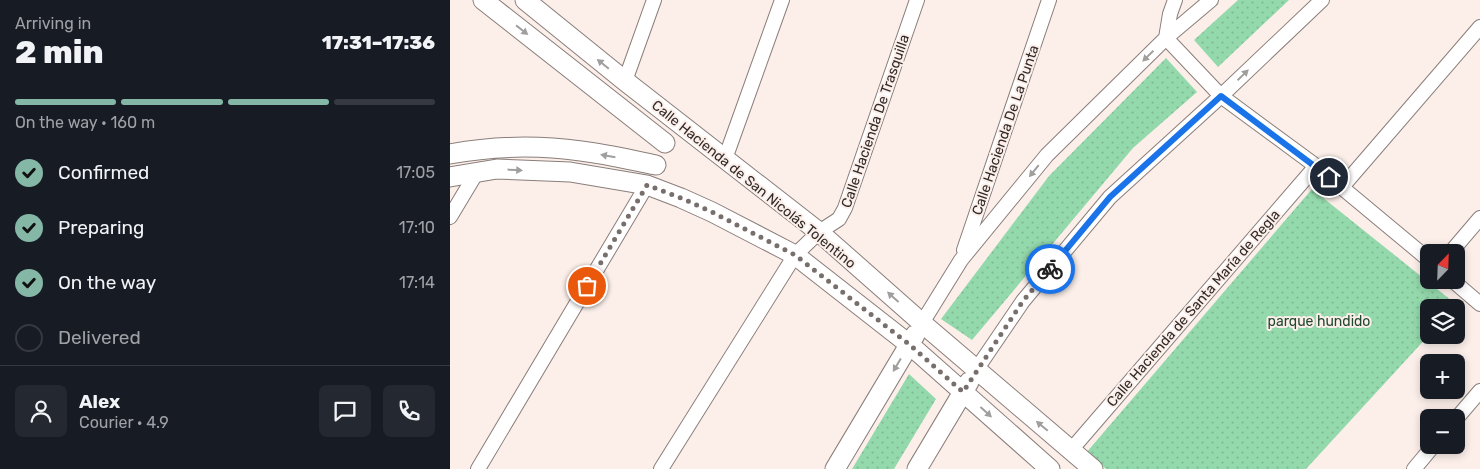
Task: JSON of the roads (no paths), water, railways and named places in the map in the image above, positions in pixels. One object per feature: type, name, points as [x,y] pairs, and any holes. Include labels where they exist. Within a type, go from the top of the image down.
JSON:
[{"type":"main road","name":"Calle Hacienda de San Nicolás Tolentino","points":[[484,0],[665,142]]},
{"type":"main road","name":"Calle Hacienda de San Nicolás Tolentino","points":[[527,0],[674,120],[819,232],[976,370],[1093,469]]},
{"type":"main road","points":[[647,185],[674,120]]},
{"type":"main road","points":[[450,154],[478,149],[519,147],[580,151],[656,165]]},
{"type":"main road","name":"Calle Hacienda de San Nicolás Tolentino","points":[[450,177],[497,169],[570,172],[647,185],[712,212],[795,255],[910,345],[1050,469]]},
{"type":"main road","points":[[835,469],[922,323]]},
{"type":"main road","points":[[917,469],[976,370]]},
{"type":"street","points":[[625,81],[654,0]]},
{"type":"street","points":[[725,159],[782,0]]},
{"type":"street","name":"Calle Hacienda De Trasquilla","points":[[661,469],[795,255],[819,232],[839,219],[845,208],[917,0]]},
{"type":"street","name":"Calle Hacienda De La Punta","points":[[961,260],[1048,0]]},
{"type":"street","points":[[1166,38],[1170,14],[1175,0]]},
{"type":"street","points":[[922,323],[961,260],[1047,155],[1166,38],[1211,0]]},
{"type":"street","points":[[976,370],[1023,301],[1110,197],[1221,96],[1322,0]]},
{"type":"street","points":[[1342,187],[1480,27]]},
{"type":"street","points":[[1166,38],[1221,96],[1316,166],[1420,252]]},
{"type":"street","name":"Calle Hacienda de Santa María de Regla","points":[[1071,450],[1316,166]]},
{"type":"street","points":[[450,217],[477,172]]},
{"type":"street","points":[[478,469],[647,185]]},
{"type":"street","points":[[1458,244],[1480,218]]},
{"type":"street","points":[[1462,289],[1480,304]]},
{"type":"street","points":[[1465,409],[1480,391]]},
{"type":"street","points":[[1414,469],[1426,454]]},
{"type":"park label","name":"parque hundido","points":[[1319,321]]}]
